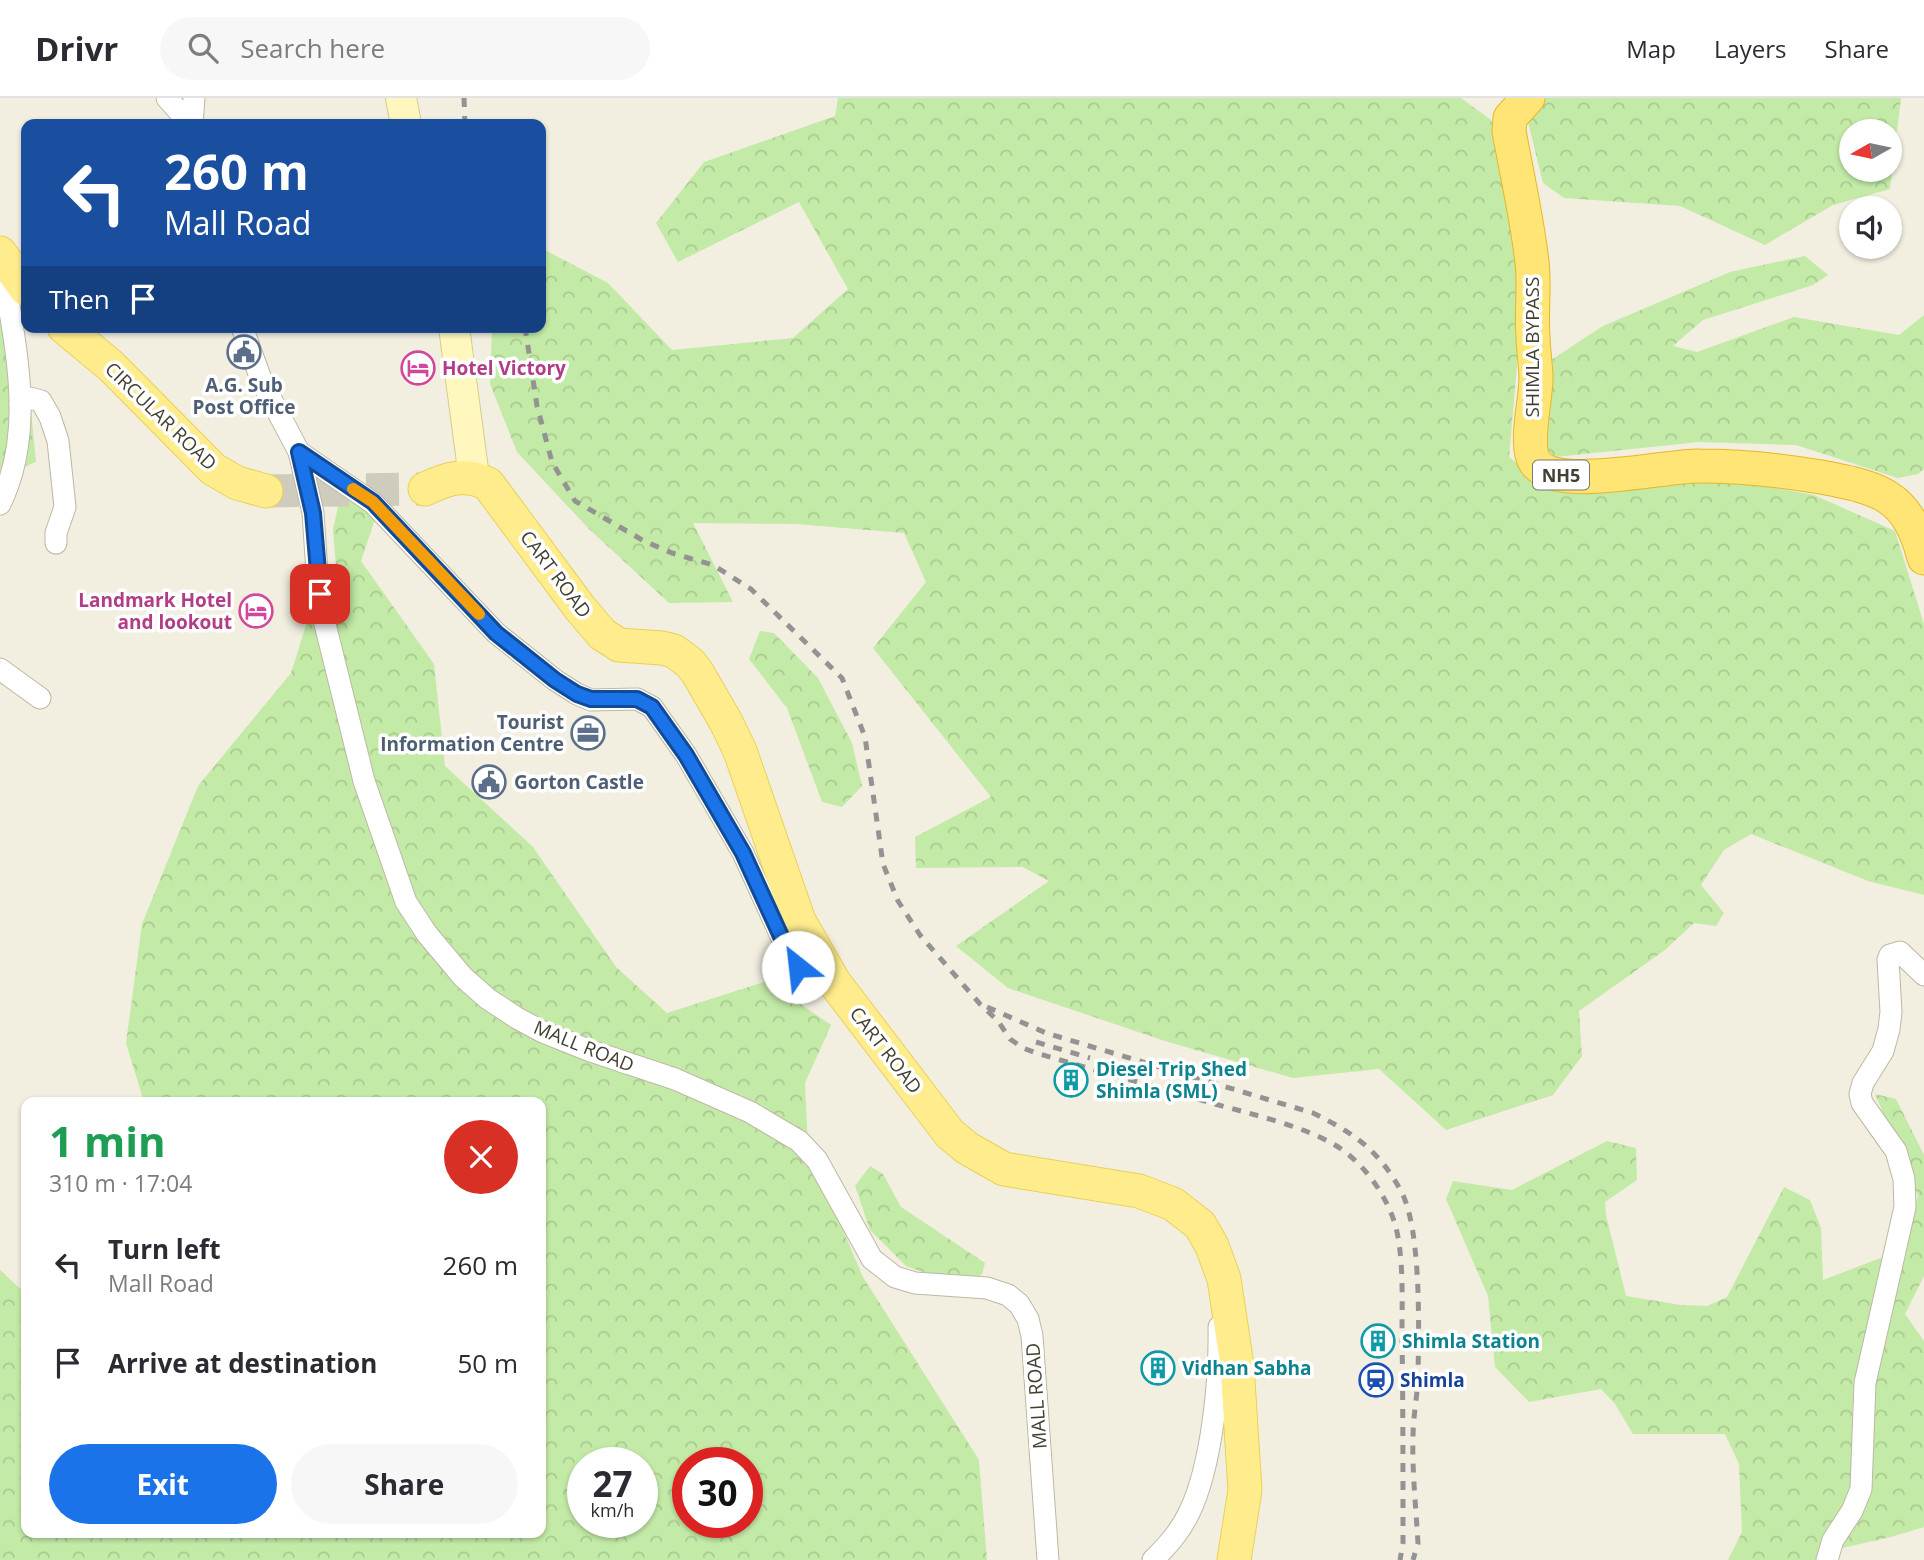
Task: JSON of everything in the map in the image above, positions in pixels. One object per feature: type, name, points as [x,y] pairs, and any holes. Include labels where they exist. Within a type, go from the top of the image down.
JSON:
[{"type":"highway","name":"SHIMLA BYPASS","points":[[1528,98],[1510,118],[1509,131],[1532,264],[1536,395],[1530,450],[1537,466],[1562,475],[1585,477],[1695,466],[1746,466],[1860,485],[1882,492],[1905,513],[1914,528],[1924,558]]},
{"type":"main road","points":[[401,98],[405,119]]},
{"type":"main road","points":[[1,256],[21,282]]},
{"type":"main road","name":"CIRCULAR ROAD","points":[[71,333],[111,366],[213,469],[236,483],[267,491]]},
{"type":"main road","points":[[425,489],[451,478],[474,477],[455,333]]},
{"type":"main road","name":"CART ROAD","points":[[474,477],[492,487],[602,634],[619,645],[674,651],[691,663],[740,751],[795,913],[834,982],[950,1134],[967,1149],[997,1166],[1017,1172],[1139,1191],[1184,1211],[1200,1226],[1212,1246],[1224,1279],[1237,1365],[1245,1490],[1234,1560]]},
{"type":"street","points":[[167,98],[186,119]]},
{"type":"street","points":[[192,119],[194,98]]},
{"type":"street","points":[[0,504],[7,490],[20,442],[20,404],[1,256]]},
{"type":"street","name":"MALL ROAD","points":[[244,333],[262,382],[299,452],[313,513],[323,616],[364,781],[406,902],[426,934],[463,977],[488,999],[517,1018],[588,1050],[675,1079],[750,1112],[799,1141],[817,1160],[872,1259],[895,1277],[915,1283],[987,1288],[1008,1294],[1019,1304],[1028,1319],[1032,1336],[1048,1560]]},
{"type":"street","points":[[20,404],[30,398],[41,401],[58,441],[65,508],[56,533],[56,543]]},
{"type":"street","points":[[299,452],[373,502],[496,633],[555,680],[577,694],[591,699],[637,699],[652,707],[686,755],[743,853],[790,956],[803,972],[834,982]]},
{"type":"street","points":[[0,669],[40,698]]},
{"type":"street","points":[[1827,1560],[1833,1540],[1852,1511],[1861,1489],[1865,1383],[1905,1207],[1904,1179],[1896,1151],[1863,1103],[1860,1094],[1863,1083],[1883,1051],[1889,1029],[1890,955],[1900,952],[1924,975]]},
{"type":"street","points":[[1153,1560],[1170,1543],[1190,1511],[1202,1473],[1213,1413],[1219,1352],[1217,1304],[1213,1273],[1200,1226]]},
{"type":"green space","points":[[838,98],[1461,98],[1491,120],[1528,242],[1509,457],[1547,486],[1705,475],[1814,495],[1895,531],[1924,624],[1924,895],[1868,881],[1751,834],[1724,850],[1701,885],[1724,913],[1716,926],[1694,923],[1665,950],[1579,1011],[1582,1056],[1553,1095],[1446,1130],[1379,1069],[1293,1078],[1165,1041],[1008,988],[956,946],[1049,881],[1023,867],[916,868],[915,837],[991,797],[873,648],[926,582],[904,533],[796,524],[693,523],[733,602],[669,603],[589,529],[517,452],[490,384],[492,333],[546,333],[546,251],[608,283],[672,350],[793,338],[848,289],[799,202],[678,262],[656,223],[704,162],[835,116]]},
{"type":"green space","points":[[1531,98],[1901,98],[1898,119],[1839,119],[1839,182],[1891,182],[1890,189],[1865,196],[1839,196],[1839,203],[1765,245],[1680,206],[1564,198],[1543,183],[1527,118]]},
{"type":"green space","points":[[1805,256],[1828,275],[1813,285],[1703,320],[1673,346],[1697,352],[1794,317],[1899,335],[1924,315],[1924,469],[1918,474],[1898,478],[1796,445],[1699,442],[1555,457],[1540,443],[1537,415],[1551,360],[1603,326],[1730,272]]},
{"type":"green space","points":[[0,304],[23,333],[36,462],[0,476]]},
{"type":"green space","points":[[341,494],[376,516],[361,561],[434,664],[445,766],[533,847],[616,967],[667,1013],[767,981],[831,1025],[805,1083],[808,1149],[863,1277],[979,1460],[987,1560],[0,1560],[0,1270],[21,1289],[21,1538],[546,1538],[546,1097],[142,1097],[126,1043],[142,924],[198,786],[291,673],[307,622],[337,580],[333,529]]},
{"type":"green space","points":[[760,631],[774,633],[818,678],[852,743],[862,786],[842,807],[822,802],[787,708],[749,659]]},
{"type":"green space","points":[[1875,1094],[1896,1099],[1924,1155],[1924,1276],[1905,1314],[1924,1341],[1924,1527],[1842,1548],[1830,1560],[1728,1560],[1742,1532],[1739,1464],[1725,1434],[1633,1434],[1615,1404],[1601,1389],[1529,1402],[1495,1367],[1488,1296],[1446,1199],[1453,1181],[1512,1190],[1607,1141],[1636,1148],[1637,1180],[1605,1202],[1626,1296],[1681,1305],[1707,1306],[1727,1297],[1784,1187],[1810,1200],[1821,1228],[1823,1280],[1899,1251],[1918,1196]]},
{"type":"green space","points":[[870,1166],[883,1174],[901,1207],[985,1263],[982,1274],[964,1287],[906,1266],[870,1230],[855,1186]]},
{"type":"tunnel","points":[[266,491],[425,489]]},
{"type":"railway","points":[[464,98],[465,119]]},
{"type":"railway","points":[[526,333],[537,406],[552,462],[575,501],[644,541],[672,553],[713,565],[751,589],[842,678],[865,737],[883,864],[898,901],[920,935],[998,1021],[1010,1039],[1036,1053],[1308,1132],[1345,1152],[1372,1179],[1386,1201],[1395,1224],[1401,1264],[1403,1543],[1400,1560]]},
{"type":"railway","points":[[987,1007],[1046,1033],[1313,1113],[1353,1136],[1385,1166],[1402,1193],[1408,1210],[1416,1255],[1418,1381],[1413,1450],[1418,1543],[1413,1560]]},
{"type":"railway","points":[[1036,1042],[1090,1058]]},
{"type":"slow traffic","points":[[353,489],[373,502],[479,614]]},
{"type":"place","name":"A.G. Sub Post Office","points":[[244,352]]},
{"type":"place","name":"Hotel Victory","points":[[418,368]]},
{"type":"place","name":"Landmark Hotel and lookout","points":[[256,611]]},
{"type":"place","name":"Tourist Information Centre","points":[[588,733]]},
{"type":"place","name":"Gorton Castle","points":[[489,782]]},
{"type":"place","name":"Diesel Trip Shed Shimla (SML)","points":[[1071,1080]]},
{"type":"place","name":"Shimla Station","points":[[1378,1341]]},
{"type":"place","name":"Vidhan Sabha","points":[[1158,1368]]},
{"type":"place","name":"Shimla","points":[[1376,1380]]},
{"type":"route","points":[[320,594],[313,513],[299,452],[373,502],[496,633],[555,680],[577,694],[591,699],[637,699],[658,713],[686,755],[743,853],[790,956],[798,967]]}]
